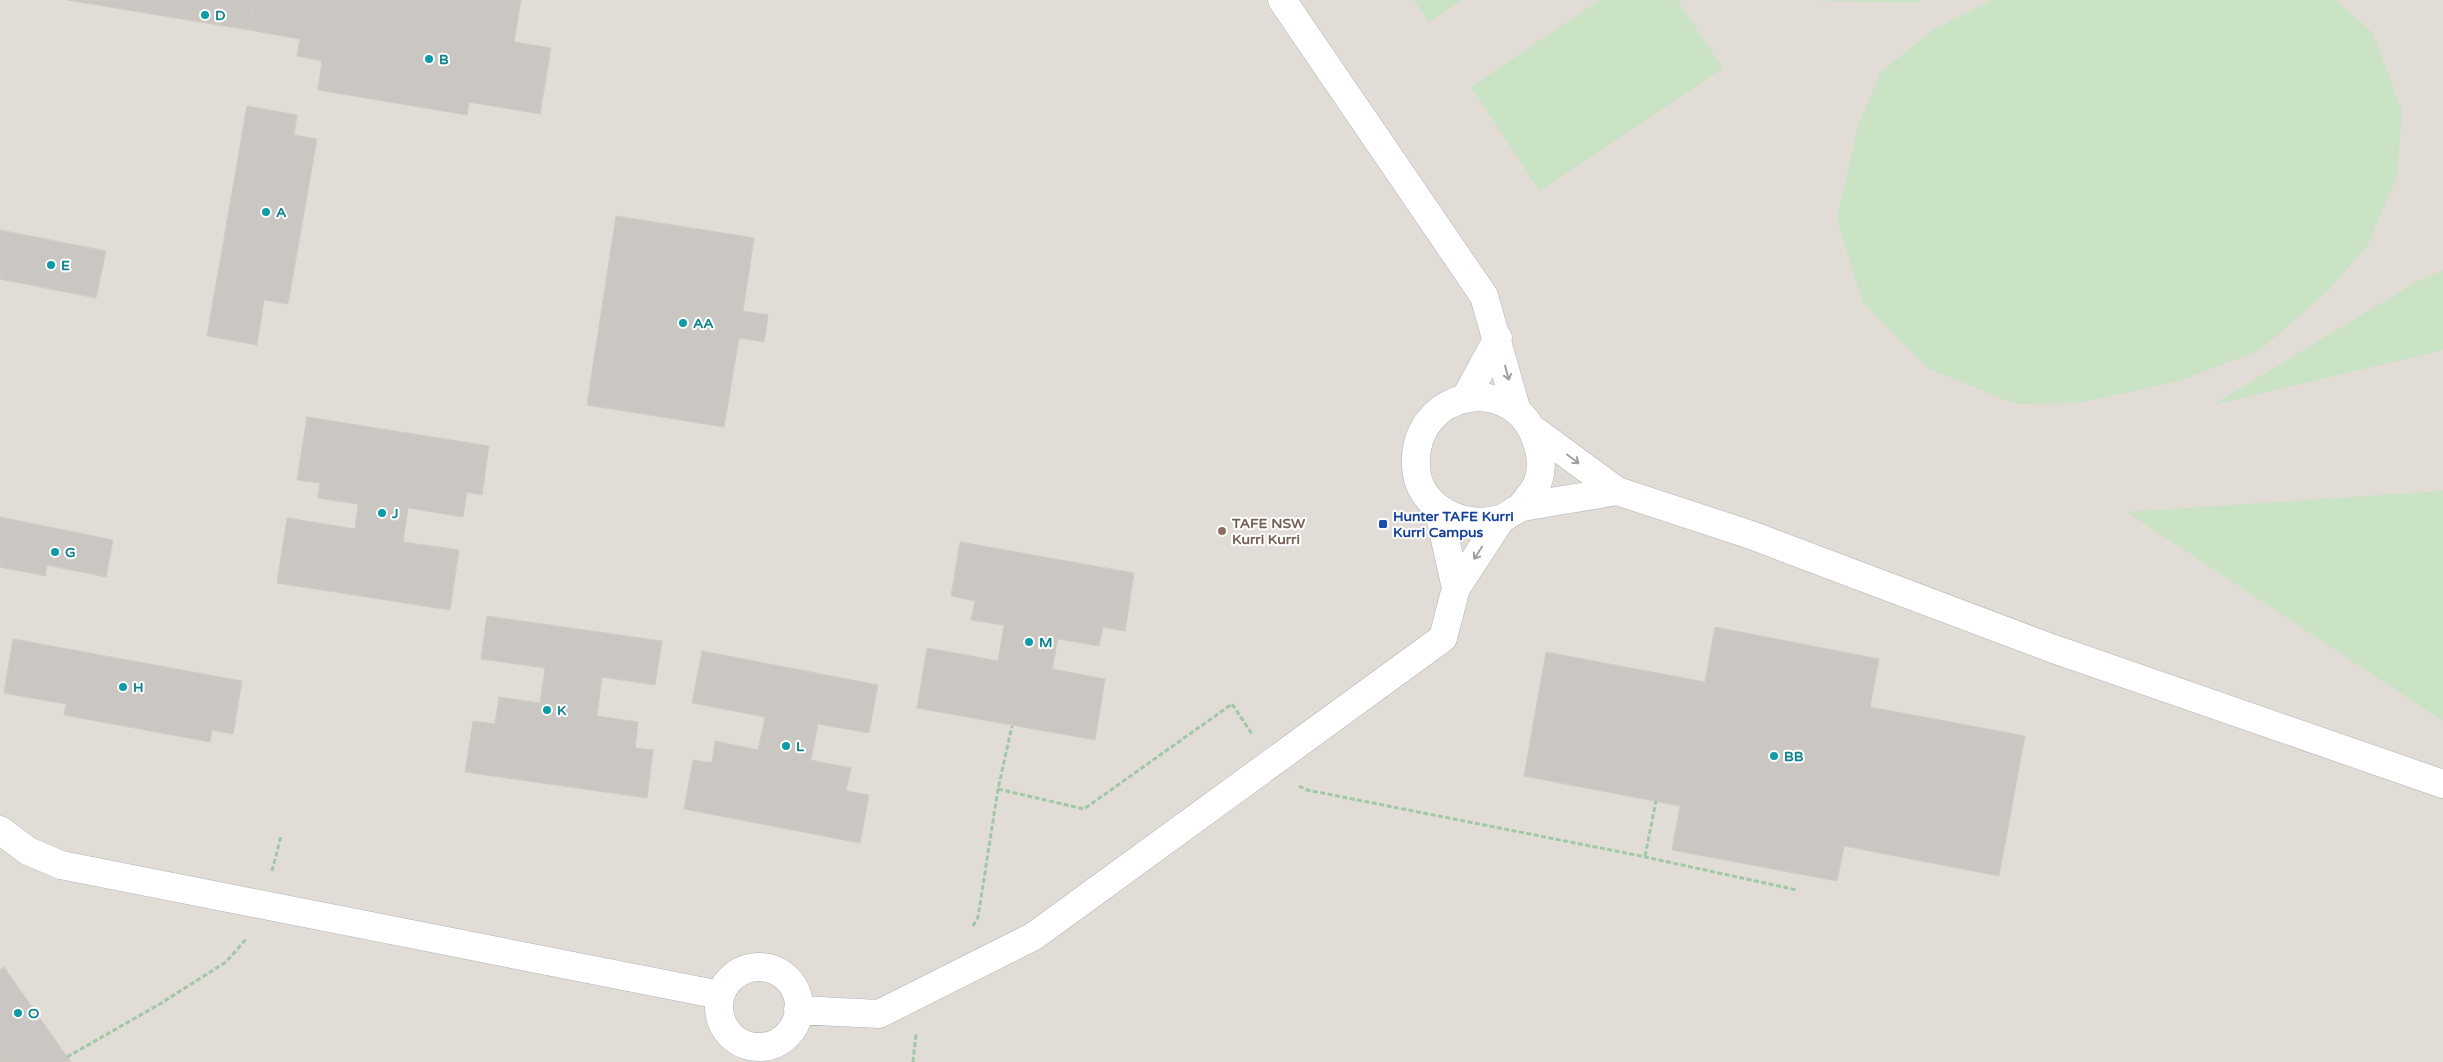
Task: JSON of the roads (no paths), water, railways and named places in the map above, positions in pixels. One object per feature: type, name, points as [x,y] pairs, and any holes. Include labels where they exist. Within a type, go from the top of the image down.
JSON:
[{"type":"lane","points":[[1282,0],[1484,296],[1498,338],[1516,408],[1534,430],[1616,491],[1751,534],[2050,648],[2443,784]]},
{"type":"lane","points":[[1466,397],[1498,338]]},
{"type":"lane","points":[[1516,408],[1490,397],[1466,397],[1444,406],[1427,422],[1417,444],[1416,468],[1423,491],[1438,508],[1457,519],[1479,523],[1510,513],[1616,491]]},
{"type":"lane","points":[[798,1010],[879,1014],[1034,936],[1443,638],[1456,588],[1510,513],[1537,485],[1542,457],[1534,430]]},
{"type":"lane","points":[[1438,508],[1456,588]]},
{"type":"lane","points":[[0,830],[28,851],[61,866],[720,995]]},
{"type":"lane","points":[[766,968],[784,976],[792,986],[798,998],[795,1023],[788,1034],[778,1042],[752,1054],[730,1034],[722,1022],[719,1010],[720,995],[726,984],[735,974],[747,969],[766,968]]},
{"type":"place","name":"D","points":[[205,15]]},
{"type":"place","name":"B","points":[[429,59]]},
{"type":"place","name":"A","points":[[266,212]]},
{"type":"place","name":"E","points":[[51,265]]},
{"type":"place","name":"AA","points":[[683,323]]},
{"type":"place","name":"J","points":[[382,513]]},
{"type":"place","name":"Hunter TAFE Kurri Kurri Campus","points":[[1383,524]]},
{"type":"place","name":"TAFE NSW Kurri Kurri","points":[[1222,531]]},
{"type":"place","name":"G","points":[[55,552]]},
{"type":"place","name":"M","points":[[1029,642]]},
{"type":"place","name":"H","points":[[123,687]]},
{"type":"place","name":"K","points":[[547,710]]},
{"type":"place","name":"L","points":[[786,746]]},
{"type":"place","name":"BB","points":[[1774,756]]},
{"type":"place","name":"O","points":[[18,1013]]}]
